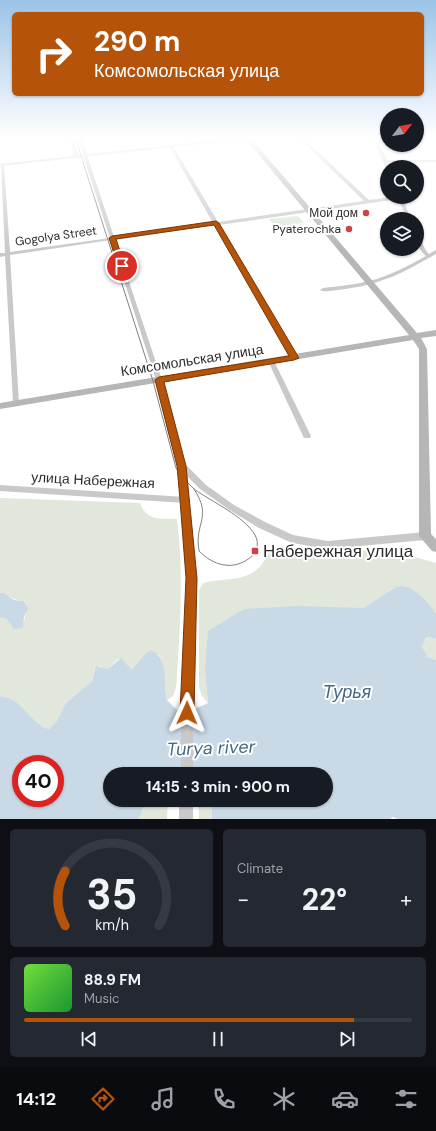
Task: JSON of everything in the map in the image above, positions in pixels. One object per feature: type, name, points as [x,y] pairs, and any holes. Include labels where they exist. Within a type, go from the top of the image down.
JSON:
[{"type":"main road","points":[[279,175],[416,338],[423,349],[425,536],[436,548]]},
{"type":"main road","name":"Комсомольская улица","points":[[0,406],[416,338],[436,333]]},
{"type":"street","points":[[2,175],[8,254],[16,403]]},
{"type":"street","points":[[92,175],[159,380],[182,466],[192,578],[187,697],[187,767]]},
{"type":"street","points":[[188,175],[294,358]]},
{"type":"street","points":[[340,175],[368,202]]},
{"type":"street","name":"Gogolya Street","points":[[0,255],[380,200]]},
{"type":"street","points":[[424,252],[429,256]]},
{"type":"street","points":[[323,290],[369,282],[412,266],[436,252]]},
{"type":"street","points":[[271,361],[307,436]]},
{"type":"street","points":[[182,466],[203,488],[231,507],[262,525],[292,539],[328,545],[425,536]]},
{"type":"street","name":"улица Набережная","points":[[0,488],[185,500]]},
{"type":"street","points":[[186,807],[186,819]]},
{"type":"shaded area","points":[[298,216],[304,223],[275,227],[269,219]]},
{"type":"shaded area","points":[[0,498],[140,503],[146,513],[155,518],[177,519],[181,604],[176,688],[173,696],[167,700],[162,660],[159,655],[147,652],[132,669],[128,668],[125,661],[118,659],[108,669],[99,666],[95,669],[92,681],[65,704],[56,722],[49,729],[42,726],[15,701],[8,697],[0,696],[0,617],[6,617],[11,625],[24,622],[26,611],[23,601],[16,600],[0,593]]},
{"type":"shaded area","points":[[282,547],[308,552],[335,553],[366,550],[394,551],[436,563],[436,613],[420,595],[396,587],[363,608],[244,609],[228,620],[207,662],[205,671],[208,703],[202,696],[199,688],[199,591],[203,583],[243,577],[255,571],[272,551]]},
{"type":"shaded area","points":[[428,637],[436,639],[436,660],[430,658],[424,652],[422,646],[423,642]]},
{"type":"shaded area","points":[[143,807],[168,807],[167,819],[139,819]]},
{"type":"shaded area","points":[[198,807],[211,807],[212,819],[199,819]]},
{"type":"water","name":"Турья","points":[[402,586],[407,587],[421,596],[436,613],[436,639],[429,637],[426,638],[422,647],[428,657],[436,660],[436,819],[398,819],[392,817],[391,819],[212,819],[211,807],[333,807],[333,767],[103,767],[103,807],[143,807],[139,819],[0,819],[0,696],[8,697],[15,701],[42,726],[49,729],[56,722],[65,704],[92,681],[96,666],[108,669],[121,658],[132,669],[147,652],[151,650],[157,654],[164,665],[167,700],[177,710],[197,708],[208,703],[205,671],[208,631],[244,609],[296,606],[363,608],[396,587]]},
{"type":"water","points":[[0,593],[4,593],[14,600],[23,601],[28,608],[24,617],[23,628],[14,629],[6,618],[0,617]]},
{"type":"tram line","points":[[87,175],[153,381],[176,468],[194,489]]},
{"type":"tram line","points":[[194,489],[236,516],[250,528],[255,535],[257,542],[257,548],[250,558],[238,564],[225,565],[211,560],[199,551],[198,541],[203,514],[202,507],[194,489]]},
{"type":"place","name":"Мой дом","points":[[366,213]]},
{"type":"place","name":"Pyaterochka","points":[[349,229]]},
{"type":"place","name":"Набережная улица","points":[[255,551]]},
{"type":"route","points":[[122,266],[112,238],[216,223],[294,358],[159,380],[182,466],[192,578],[187,713]]},
{"type":"water label","name":"Turya river","points":[[211,748]]}]
